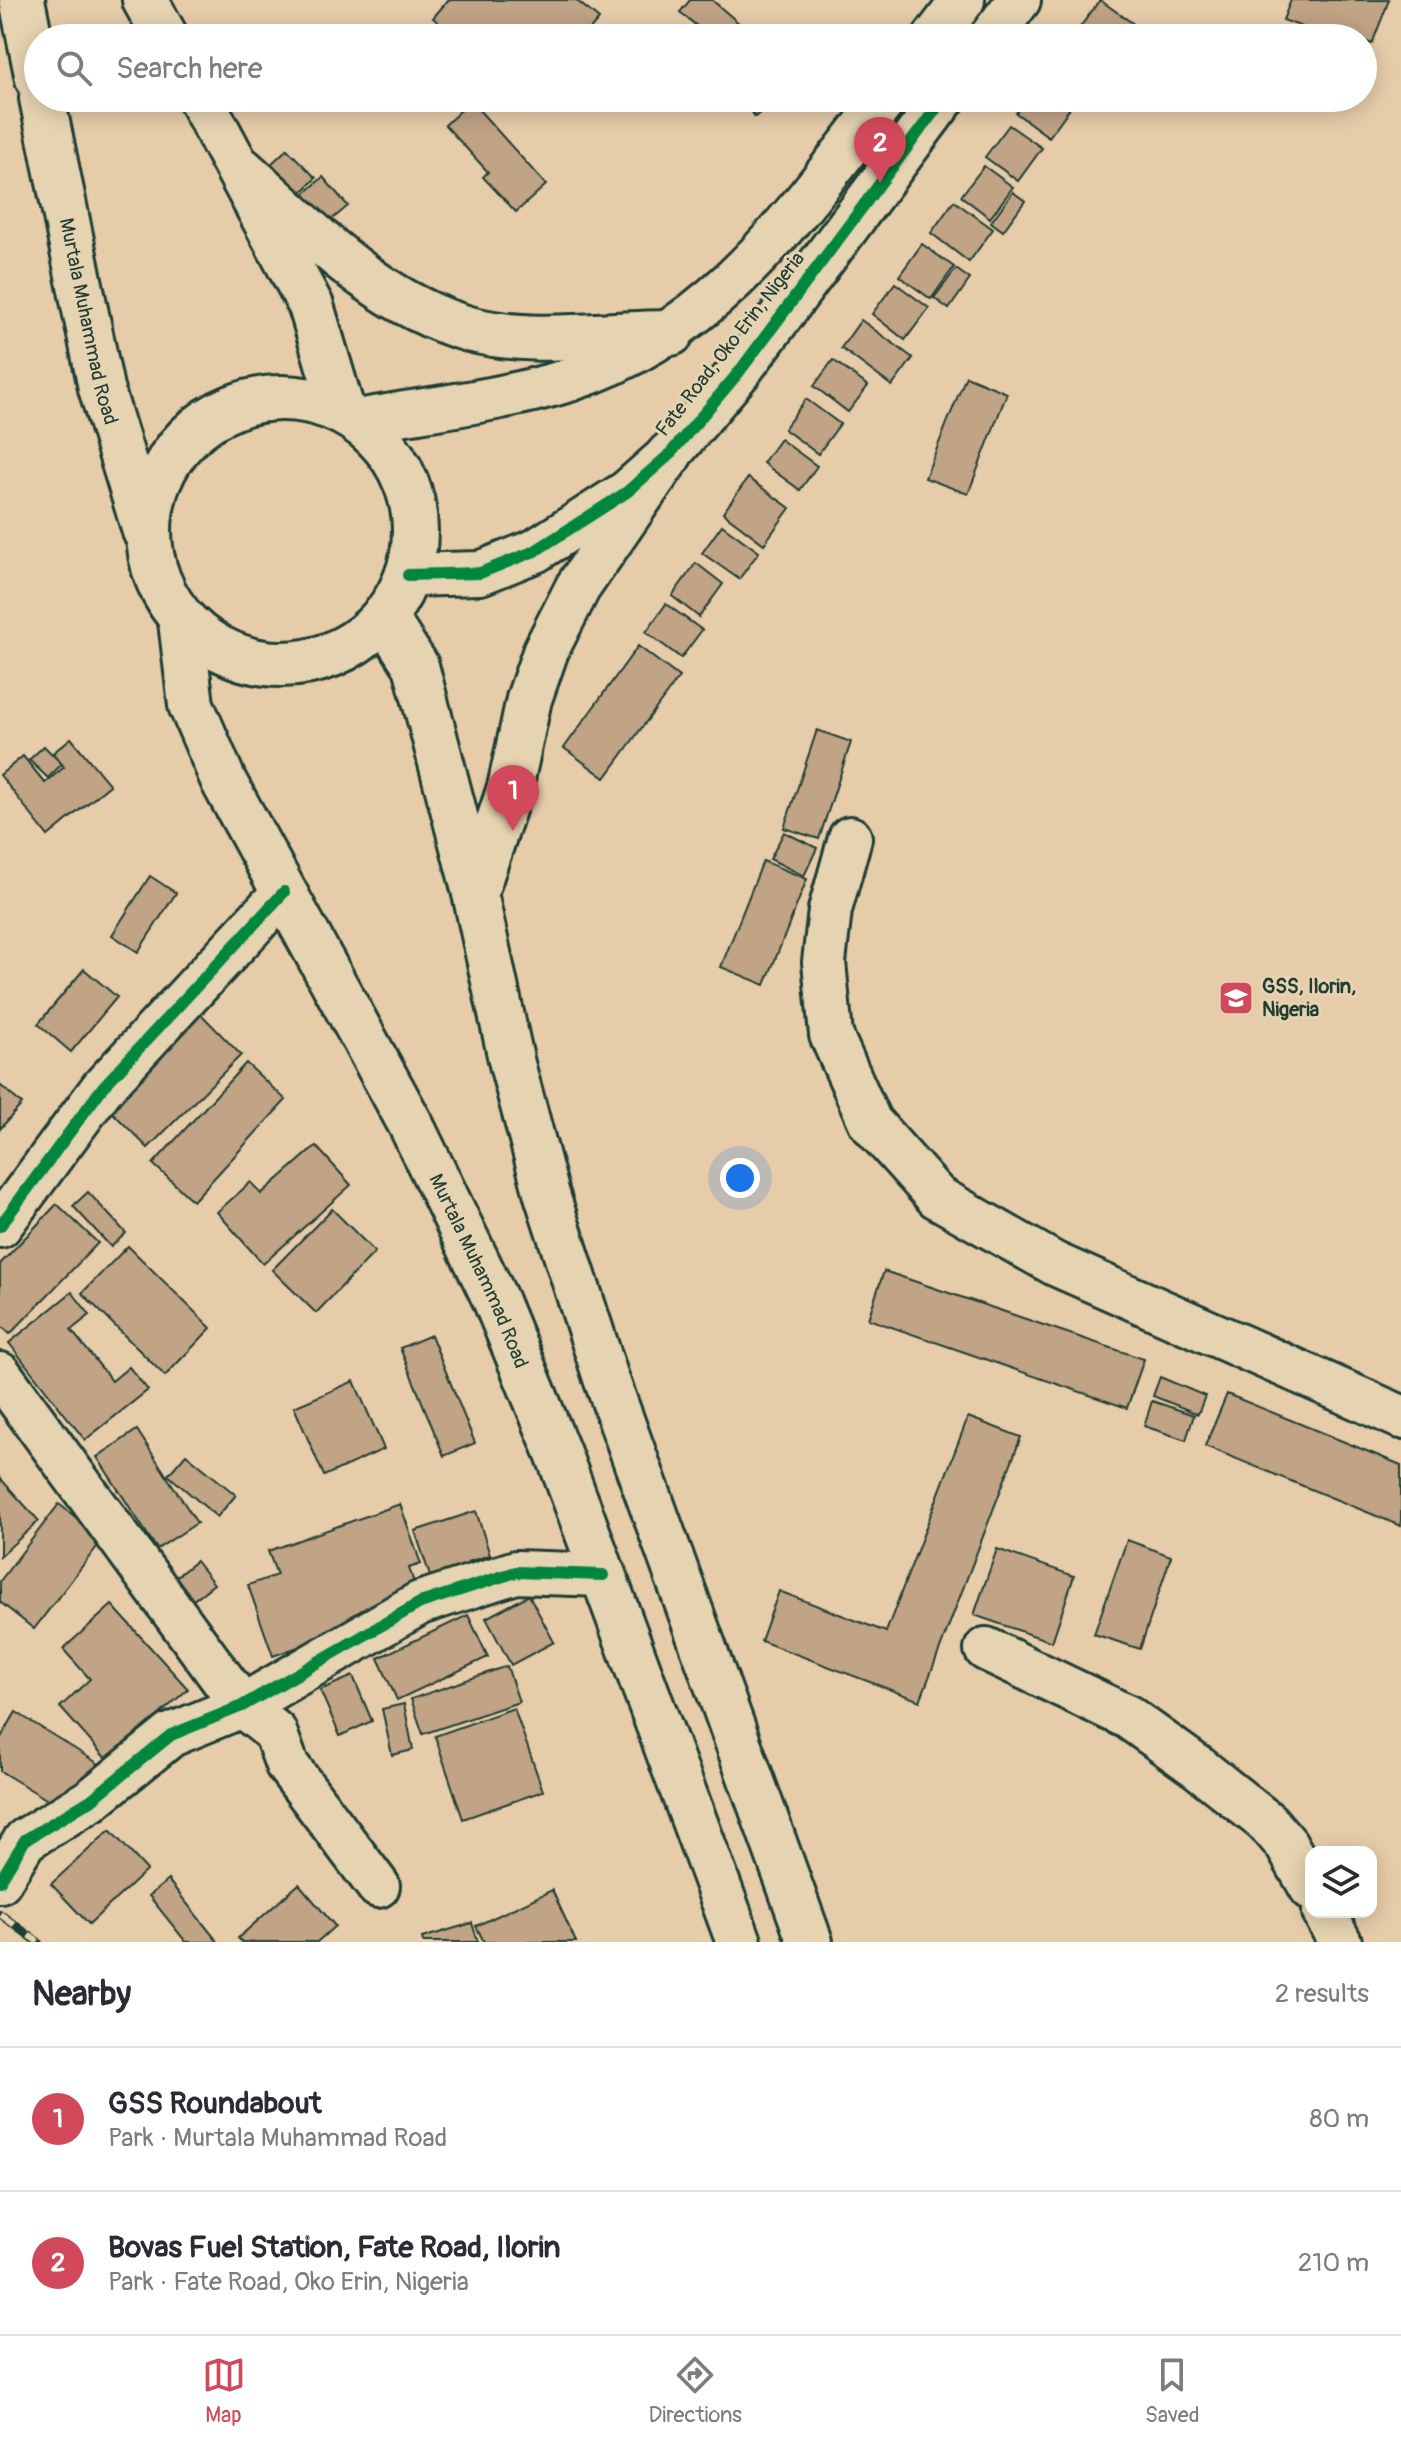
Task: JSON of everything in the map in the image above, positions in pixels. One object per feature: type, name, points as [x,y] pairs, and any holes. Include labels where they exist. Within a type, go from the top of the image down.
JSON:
[{"type":"highway","points":[[22,0],[27,24]]},
{"type":"highway","points":[[145,0],[158,24]]},
{"type":"highway","name":"Murtala Muhammad Road","points":[[45,112],[101,388],[148,542]]},
{"type":"highway","points":[[208,112],[311,306],[351,416]]},
{"type":"highway","points":[[241,169],[349,267],[405,303],[442,319],[471,329],[520,335],[671,333]]},
{"type":"highway","points":[[297,397],[351,416],[390,451],[410,489],[416,532],[408,575],[387,621],[342,651],[300,664],[257,663],[216,648],[181,621],[159,585],[148,542],[153,495],[173,452],[207,419],[250,400],[297,397]]},
{"type":"highway","points":[[475,893],[510,788],[529,699],[546,650],[578,587],[669,455]]},
{"type":"highway","name":"Murtala Muhammad Road","points":[[181,621],[191,705],[224,782],[411,1125],[495,1299],[603,1575],[739,1942]]},
{"type":"highway","points":[[387,621],[416,666],[475,893],[512,1064],[547,1195],[606,1378],[810,1942]]},
{"type":"street","points":[[945,24],[963,0]]},
{"type":"street","points":[[1001,24],[1019,0]]},
{"type":"street","name":"Fate Road, Oko Erin, Nigeria","points":[[351,416],[568,380],[621,360],[671,333],[715,300],[766,247],[875,112]]},
{"type":"street","name":"Fate Road, Oko Erin, Nigeria","points":[[408,575],[480,573],[535,551],[627,492],[669,455],[739,372],[934,112]]},
{"type":"street","points":[[850,838],[830,910],[824,962],[831,1035],[870,1122],[937,1197],[1055,1264],[1401,1417]]},
{"type":"street","points":[[0,1226],[103,1087],[284,892]]},
{"type":"street","points":[[0,1374],[242,1706],[275,1732],[287,1765],[378,1886]]},
{"type":"street","points":[[0,1881],[25,1840],[91,1800],[171,1735],[242,1706],[420,1603],[516,1572],[603,1575]]},
{"type":"street","points":[[986,1649],[1128,1717],[1268,1823],[1286,1844],[1305,1877]]},
{"type":"street","points":[[1327,1918],[1340,1942]]},
{"type":"building","points":[[448,0],[576,0],[599,19],[595,24],[440,24],[433,18]]},
{"type":"building","points":[[690,0],[712,0],[740,24],[694,24],[680,12]]},
{"type":"building","points":[[1100,0],[1134,24],[1082,24]]},
{"type":"building","points":[[1291,0],[1389,0],[1377,31],[1377,24],[1294,24],[1283,20]]},
{"type":"building","points":[[459,112],[481,112],[546,185],[516,212],[483,177],[488,172],[445,125]]},
{"type":"building","points":[[1017,112],[1067,112],[1049,137]]},
{"type":"building","points":[[1009,125],[1042,148],[1018,181],[985,157]]},
{"type":"building","points":[[287,149],[316,178],[296,198],[266,169]]},
{"type":"building","points":[[984,166],[1013,187],[990,218],[961,196]]},
{"type":"building","points":[[323,177],[348,206],[317,232],[293,204]]},
{"type":"building","points":[[1013,192],[1025,201],[1003,231],[991,222]]},
{"type":"building","points":[[954,201],[993,229],[969,262],[931,233]]},
{"type":"building","points":[[922,244],[954,267],[931,299],[899,276]]},
{"type":"building","points":[[956,269],[970,279],[949,309],[934,298]]},
{"type":"building","points":[[895,283],[929,308],[905,340],[872,314]]},
{"type":"building","points":[[861,320],[913,358],[892,386],[841,348]]},
{"type":"building","points":[[833,360],[868,386],[848,412],[814,386]]},
{"type":"building","points":[[966,376],[1007,393],[968,494],[925,478]]},
{"type":"building","points":[[806,399],[840,424],[818,454],[784,429]]},
{"type":"building","points":[[780,439],[817,466],[800,490],[763,463]]},
{"type":"building","points":[[748,478],[790,508],[764,544],[723,513]]},
{"type":"building","points":[[722,525],[759,552],[739,579],[702,553]]},
{"type":"building","points":[[696,563],[723,584],[699,617],[672,596]]},
{"type":"building","points":[[666,604],[702,630],[681,658],[646,632]]},
{"type":"building","points":[[638,646],[679,677],[605,778],[564,748]]},
{"type":"building","points":[[817,730],[851,742],[819,839],[784,828]]},
{"type":"building","points":[[71,738],[110,785],[48,836],[0,775],[23,756],[45,783],[64,767],[53,753]]},
{"type":"building","points":[[44,746],[62,764],[48,778],[29,760]]},
{"type":"building","points":[[784,832],[817,848],[804,876],[770,859]]},
{"type":"building","points":[[763,861],[807,879],[765,985],[721,967]]},
{"type":"building","points":[[150,876],[176,893],[138,952],[112,935]]},
{"type":"building","points":[[84,969],[117,997],[71,1052],[38,1024]]},
{"type":"building","points":[[196,1009],[241,1055],[148,1148],[102,1102]]},
{"type":"building","points":[[246,1063],[286,1100],[193,1201],[153,1164]]},
{"type":"building","points":[[0,1085],[22,1104],[0,1129]]},
{"type":"building","points":[[316,1146],[351,1185],[263,1264],[217,1212],[251,1182],[261,1194]]},
{"type":"building","points":[[88,1192],[126,1233],[111,1247],[73,1206]]},
{"type":"building","points":[[57,1204],[98,1243],[10,1334],[0,1325],[0,1264]]},
{"type":"building","points":[[332,1209],[375,1252],[316,1313],[272,1270]]},
{"type":"building","points":[[128,1246],[211,1328],[165,1376],[82,1293]]},
{"type":"building","points":[[884,1271],[1144,1359],[1127,1408],[868,1319]]},
{"type":"building","points":[[72,1292],[90,1315],[71,1330],[112,1381],[129,1367],[148,1390],[85,1440],[9,1343]]},
{"type":"building","points":[[431,1335],[475,1443],[444,1456],[400,1348]]},
{"type":"building","points":[[1160,1377],[1205,1396],[1198,1414],[1153,1396]]},
{"type":"building","points":[[354,1381],[384,1449],[324,1476],[294,1407]]},
{"type":"building","points":[[1227,1394],[1401,1465],[1401,1526],[1205,1446]]},
{"type":"building","points":[[1152,1401],[1194,1415],[1186,1440],[1144,1426]]},
{"type":"building","points":[[968,1417],[1021,1437],[920,1701],[761,1641],[779,1591],[886,1632]]},
{"type":"building","points":[[137,1430],[197,1523],[157,1549],[97,1457]]},
{"type":"building","points":[[186,1454],[236,1495],[217,1517],[168,1475]]},
{"type":"building","points":[[0,1478],[39,1521],[0,1556]]},
{"type":"building","points":[[59,1504],[103,1539],[34,1629],[0,1602],[0,1581]]},
{"type":"building","points":[[400,1504],[421,1564],[409,1568],[421,1603],[273,1656],[248,1585],[277,1575],[268,1551]]},
{"type":"building","points":[[476,1511],[490,1555],[468,1562],[476,1585],[437,1597],[415,1531]]},
{"type":"building","points":[[1127,1540],[1171,1556],[1140,1649],[1094,1634]]},
{"type":"building","points":[[997,1549],[1074,1576],[1052,1642],[974,1615]]},
{"type":"building","points":[[196,1561],[214,1584],[183,1608],[166,1585]]},
{"type":"building","points":[[529,1595],[554,1642],[511,1665],[486,1618]]},
{"type":"building","points":[[112,1605],[188,1689],[108,1761],[60,1707],[90,1679],[63,1649]]},
{"type":"building","points":[[468,1615],[488,1657],[397,1700],[378,1658]]},
{"type":"building","points":[[507,1666],[519,1702],[423,1734],[411,1699]]},
{"type":"building","points":[[353,1676],[372,1721],[340,1736],[320,1690]]},
{"type":"building","points":[[404,1704],[413,1750],[392,1755],[382,1709]]},
{"type":"building","points":[[514,1708],[543,1791],[463,1819],[435,1736]]},
{"type":"building","points":[[16,1712],[99,1764],[69,1813],[0,1771],[0,1739]]},
{"type":"building","points":[[110,1830],[147,1870],[89,1924],[51,1884]]},
{"type":"building","points":[[168,1880],[218,1942],[186,1942],[149,1896]]},
{"type":"building","points":[[299,1884],[335,1926],[317,1942],[242,1942],[238,1938]]},
{"type":"building","points":[[552,1890],[576,1942],[484,1942],[476,1926]]},
{"type":"building","points":[[472,1923],[478,1942],[423,1942],[422,1938]]},
{"type":"railway","points":[[0,1914],[38,1942]]},
{"type":"cycle path","points":[[408,575],[480,573],[535,551],[627,492],[669,455],[739,372],[934,112]]},
{"type":"cycle path","points":[[0,1226],[103,1087],[284,892]]},
{"type":"cycle path","points":[[0,1881],[25,1840],[91,1800],[171,1735],[242,1706],[420,1603],[516,1572],[603,1575]]},
{"type":"place","name":"Bovas Fuel Station, Fate Road, Ilorin","points":[[880,183]]},
{"type":"place","name":"GSS Roundabout","points":[[513,831]]},
{"type":"place","name":"GSS, Ilorin, Nigeria","points":[[1236,998]]}]
